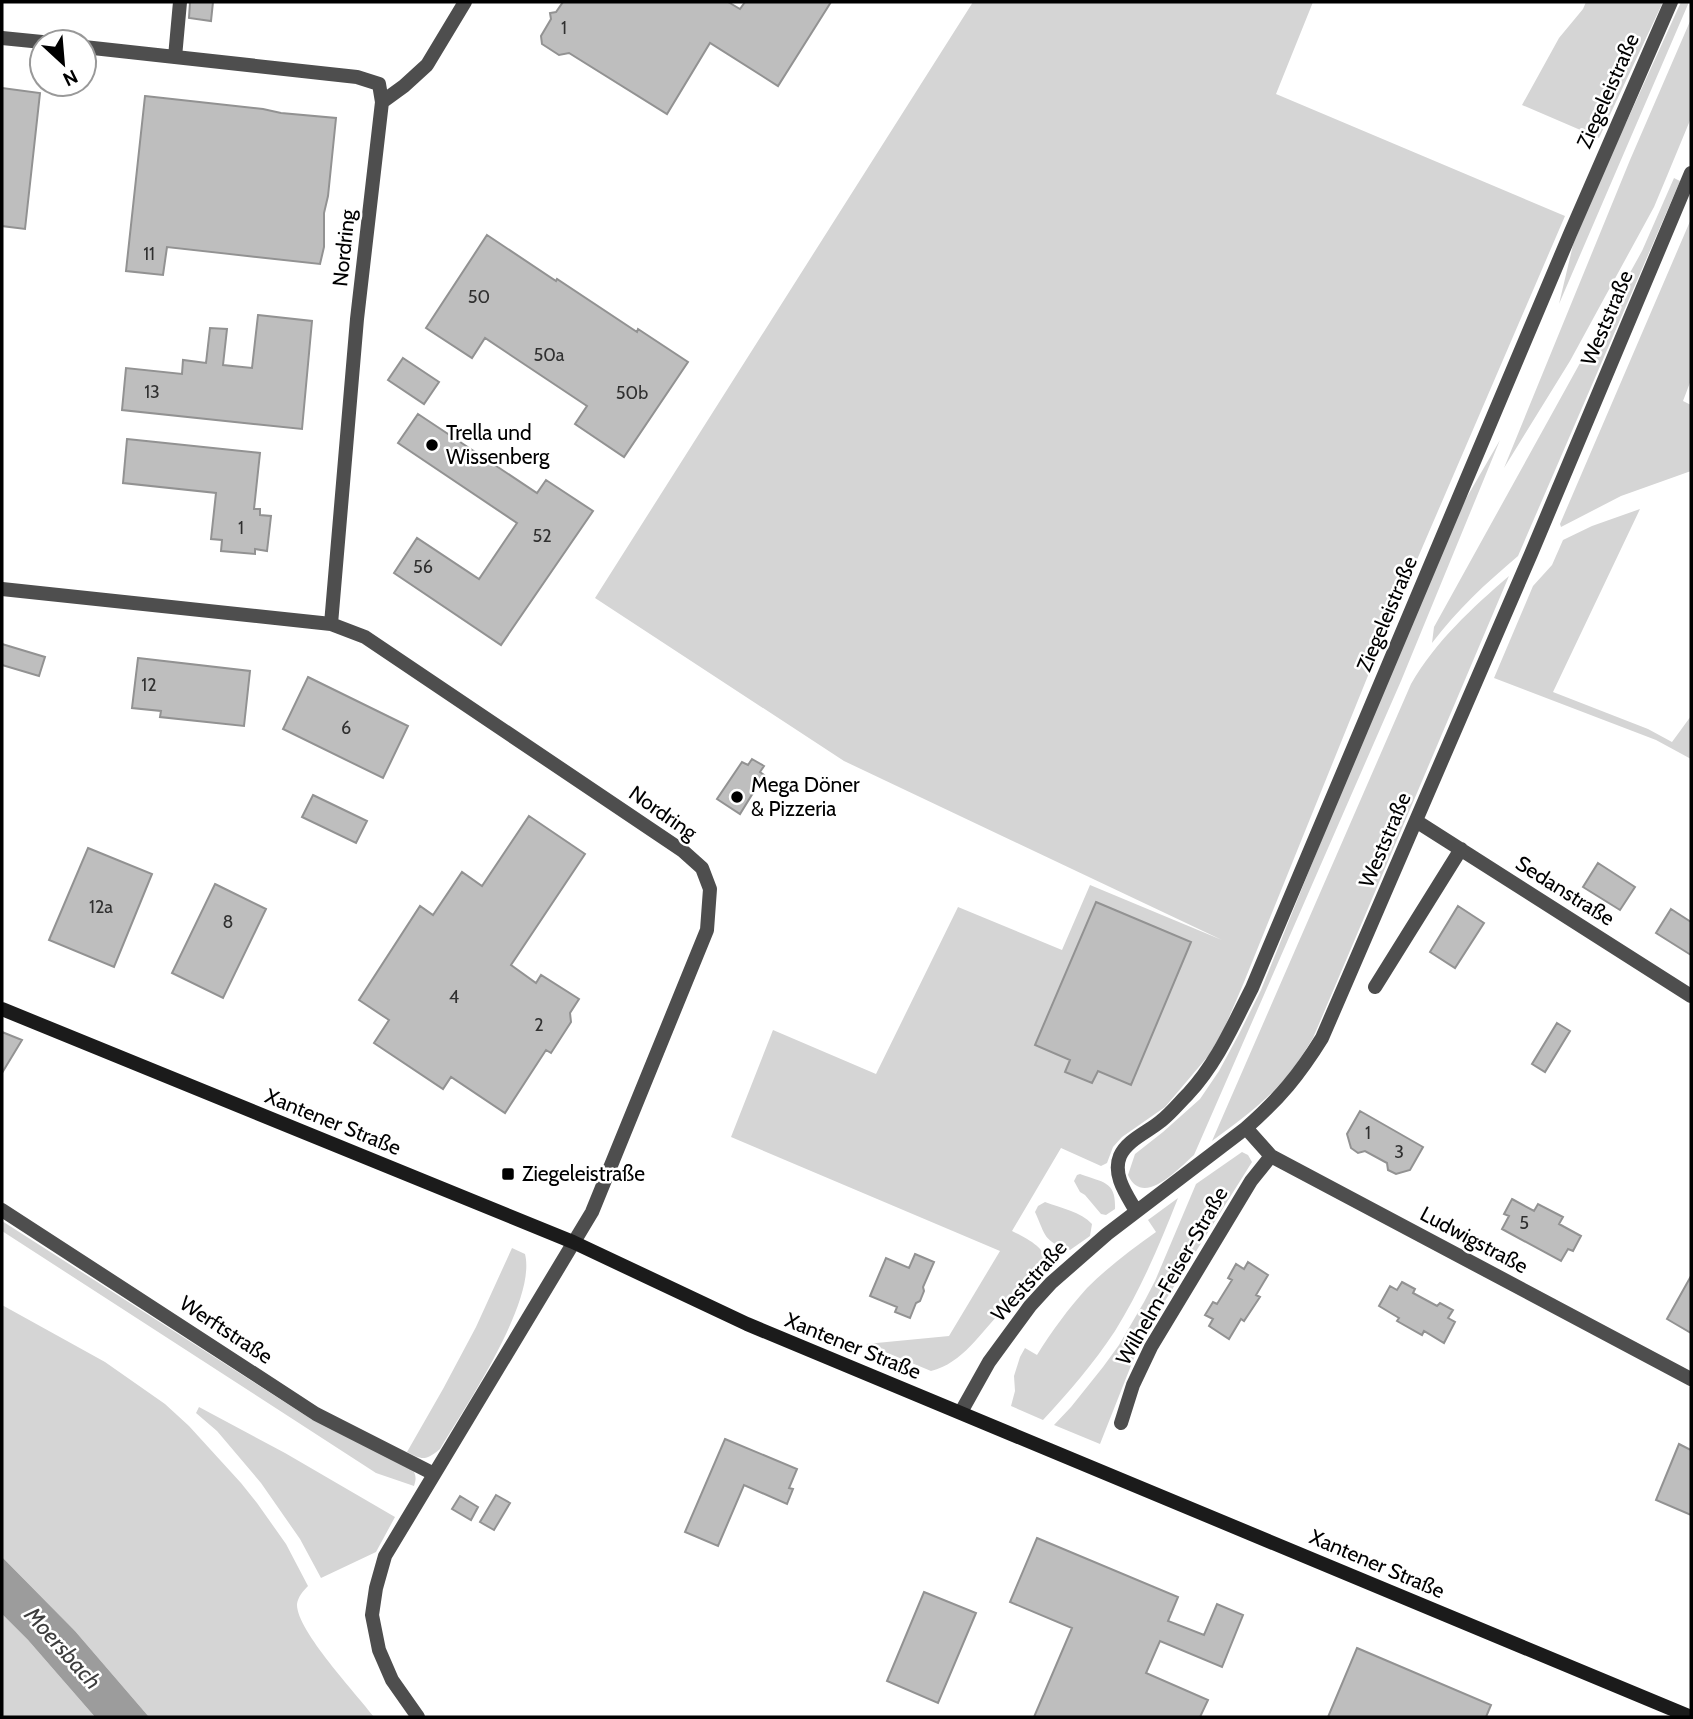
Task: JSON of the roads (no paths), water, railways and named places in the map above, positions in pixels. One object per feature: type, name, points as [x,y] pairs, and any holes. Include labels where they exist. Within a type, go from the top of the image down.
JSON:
[{"type":"main road","name":"Xantener Straße","points":[[2,1009],[573,1242],[747,1324],[1691,1717]]},
{"type":"street","points":[[175,57],[180,2]]},
{"type":"street","points":[[98,49],[357,77],[379,84],[383,102],[427,65],[465,2]]},
{"type":"street","name":"Ziegeleistraße","points":[[1136,1211],[1119,1177],[1120,1157],[1125,1148],[1162,1120],[1209,1069],[1252,988],[1575,222],[1671,2]]},
{"type":"street","points":[[2,38],[28,41]]},
{"type":"street","name":"Nordring","points":[[331,624],[357,319],[383,102]]},
{"type":"street","name":"Weststraße","points":[[961,1412],[989,1362],[1030,1306],[1051,1283],[1136,1211],[1246,1128],[1292,1083],[1322,1038],[1691,173]]},
{"type":"street","name":"Nordring","points":[[2,589],[331,624],[365,637],[683,851],[702,868],[710,889],[707,930],[592,1212],[573,1242]]},
{"type":"street","name":"Sedanstraße","points":[[1416,821],[1691,996]]},
{"type":"street","points":[[1375,987],[1461,849]]},
{"type":"street","name":"Ludwigstraße","points":[[1246,1128],[1270,1156],[1691,1379]]},
{"type":"street","name":"Wilhelm-Feiser-Straße","points":[[1121,1423],[1133,1385],[1151,1348],[1251,1181],[1270,1156]]},
{"type":"street","name":"Werftstraße","points":[[2,1210],[316,1414],[434,1474]]},
{"type":"street","points":[[418,1717],[392,1680],[379,1650],[372,1615],[385,1556],[573,1242]]},
{"type":"water","name":"Moersbach","points":[[2,1557],[75,1631],[149,1717],[95,1717],[2,1614]]},
{"type":"place","name":"Trella und Wissenberg","points":[[432,445]]},
{"type":"place","name":"Mega Döner & Pizzeria","points":[[737,797]]},
{"type":"place","name":"Ziegeleistraße","points":[[508,1174]]}]
